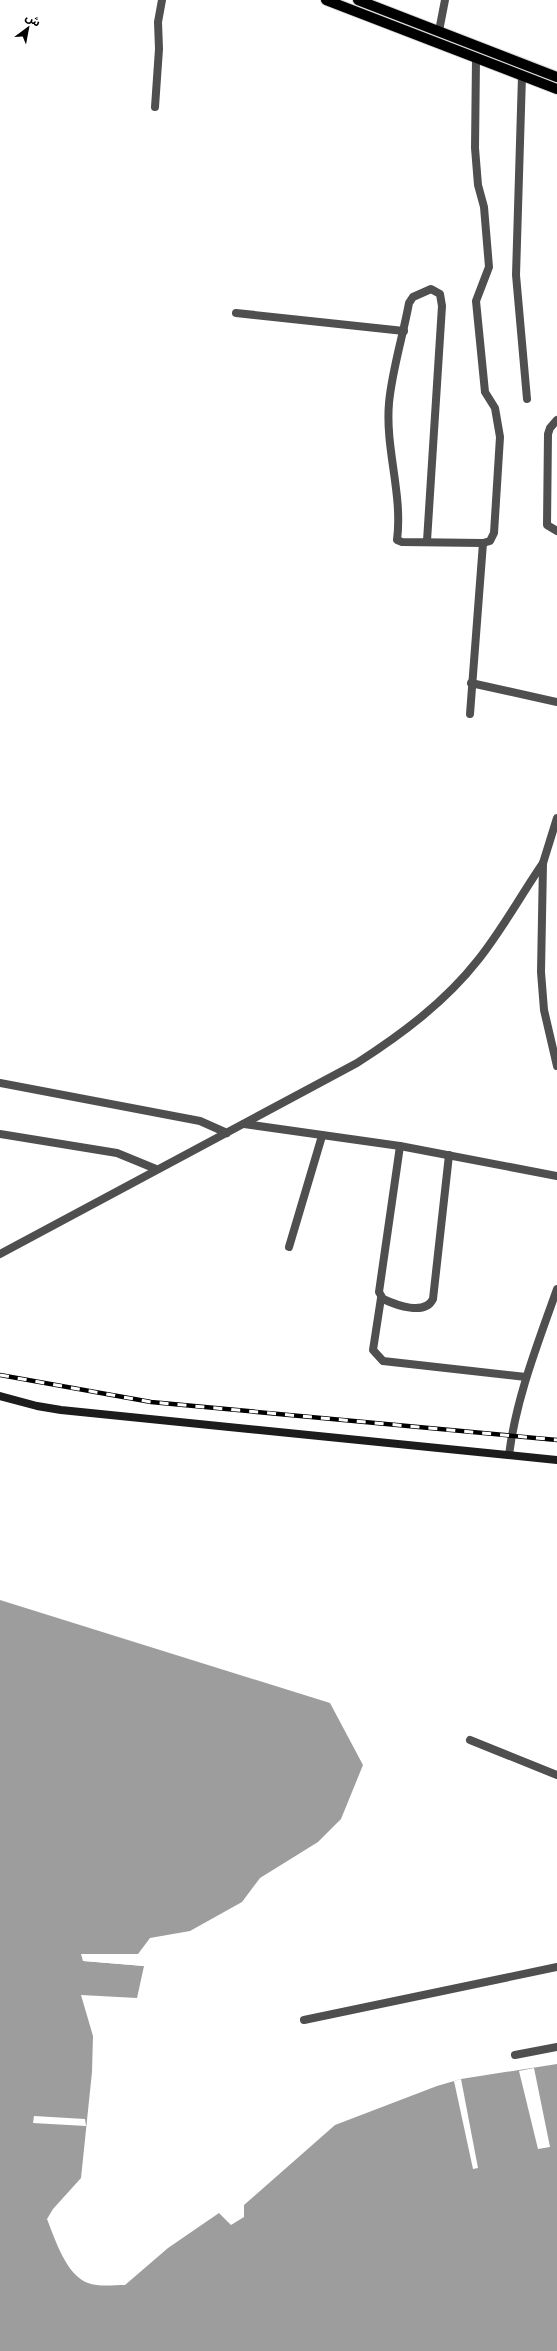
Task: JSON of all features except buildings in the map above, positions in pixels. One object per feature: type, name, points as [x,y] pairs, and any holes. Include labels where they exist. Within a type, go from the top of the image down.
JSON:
[{"type":"main road","points":[[326,0],[557,89]]},
{"type":"main road","points":[[358,0],[557,77]]},
{"type":"street","points":[[155,107],[159,49],[158,22],[162,0]]},
{"type":"street","points":[[439,31],[445,0]]},
{"type":"street","points":[[427,541],[442,306],[440,294],[431,289],[425,290],[413,298],[409,303],[389,403],[390,447],[400,508],[397,540],[402,542],[427,541],[483,543],[490,541],[494,533],[500,437],[495,408],[485,392],[476,301],[489,267],[484,207],[478,185],[475,148],[476,59]]},
{"type":"street","points":[[522,76],[516,275],[527,399]]},
{"type":"street","points":[[236,313],[404,331]]},
{"type":"street","points":[[557,420],[550,428],[548,434],[547,525],[557,531]]},
{"type":"street","points":[[470,714],[471,683],[483,543]]},
{"type":"street","points":[[471,683],[557,702]]},
{"type":"street","points":[[557,818],[543,864],[541,972],[544,1010],[557,1066]]},
{"type":"street","points":[[0,1254],[156,1169],[244,1124],[357,1063],[402,1034],[438,1003],[478,960],[543,864]]},
{"type":"street","points":[[0,1084],[200,1122],[227,1132]]},
{"type":"street","points":[[244,1124],[400,1146],[557,1176]]},
{"type":"street","points":[[0,1134],[117,1153],[156,1169]]},
{"type":"street","points":[[289,1247],[322,1136]]},
{"type":"street","points":[[400,1146],[379,1278],[379,1292],[381,1298],[373,1350],[384,1361],[526,1377]]},
{"type":"street","points":[[381,1298],[393,1304],[405,1307],[424,1308],[431,1303],[449,1155]]},
{"type":"street","points":[[509,1455],[511,1435],[526,1377],[557,1289]]},
{"type":"street","points":[[0,1396],[37,1406],[60,1410],[557,1460]]},
{"type":"street","points":[[470,1740],[557,1775]]},
{"type":"street","points":[[304,2020],[557,1967]]},
{"type":"street","points":[[516,2055],[557,2047]]},
{"type":"shaded area","points":[[0,1600],[330,1703],[363,1765],[341,1819],[318,1842],[260,1878],[242,1902],[190,1931],[150,1938],[138,1954],[84,1954],[84,1961],[144,1966],[137,1998],[81,1995],[93,2036],[92,2072],[81,2178],[53,2209],[47,2219],[67,2265],[80,2279],[88,2283],[101,2285],[125,2285],[168,2248],[219,2213],[231,2225],[244,2217],[244,2205],[335,2125],[437,2086],[461,2079],[557,2064],[557,2351],[0,2351]]},
{"type":"pier","points":[[81,1954],[138,1954],[139,1956],[86,1956],[86,1960],[143,1964],[144,1966],[83,1961]]},
{"type":"pier","points":[[534,2068],[550,2147],[538,2149],[519,2071]]},
{"type":"pier","points":[[461,2079],[478,2168],[473,2169],[454,2081]]},
{"type":"pier","points":[[34,2116],[85,2119],[86,2126],[33,2123]]},
{"type":"railway","points":[[0,1375],[151,1402],[557,1440]]}]
